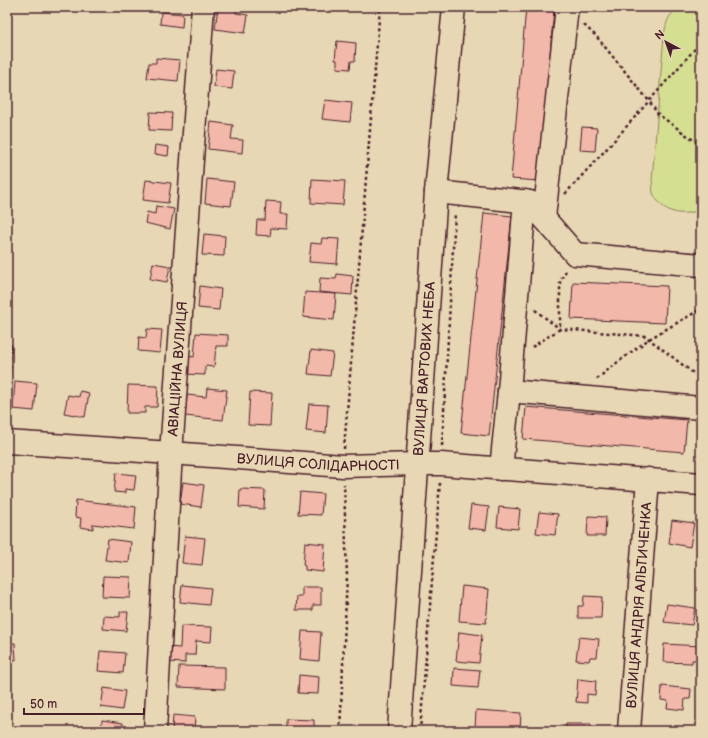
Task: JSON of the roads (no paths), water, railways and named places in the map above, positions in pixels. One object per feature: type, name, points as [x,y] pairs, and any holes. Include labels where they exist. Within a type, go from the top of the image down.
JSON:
[{"type":"street","name":"АВІАЦІЙНА ВУЛИЦЯ","points":[[155,731],[171,453],[203,7]]},
{"type":"street","name":"ВУЛИЦЯ ВАРТОВИХ НЕБА","points":[[399,731],[418,464],[446,193],[454,7]]},
{"type":"street","points":[[544,218],[567,8]]},
{"type":"street","points":[[446,193],[530,202],[575,254],[701,265]]},
{"type":"street","points":[[500,469],[509,391],[525,201]]},
{"type":"street","points":[[509,391],[701,408]]},
{"type":"street","name":"ВУЛИЦЯ СОЛІДАРНОСТІ","points":[[7,442],[343,466],[441,464],[701,484]]},
{"type":"street","name":"ВУЛИЦЯ АНДРІЯ АЛЬТИЧЕНКА","points":[[629,731],[648,479]]}]
